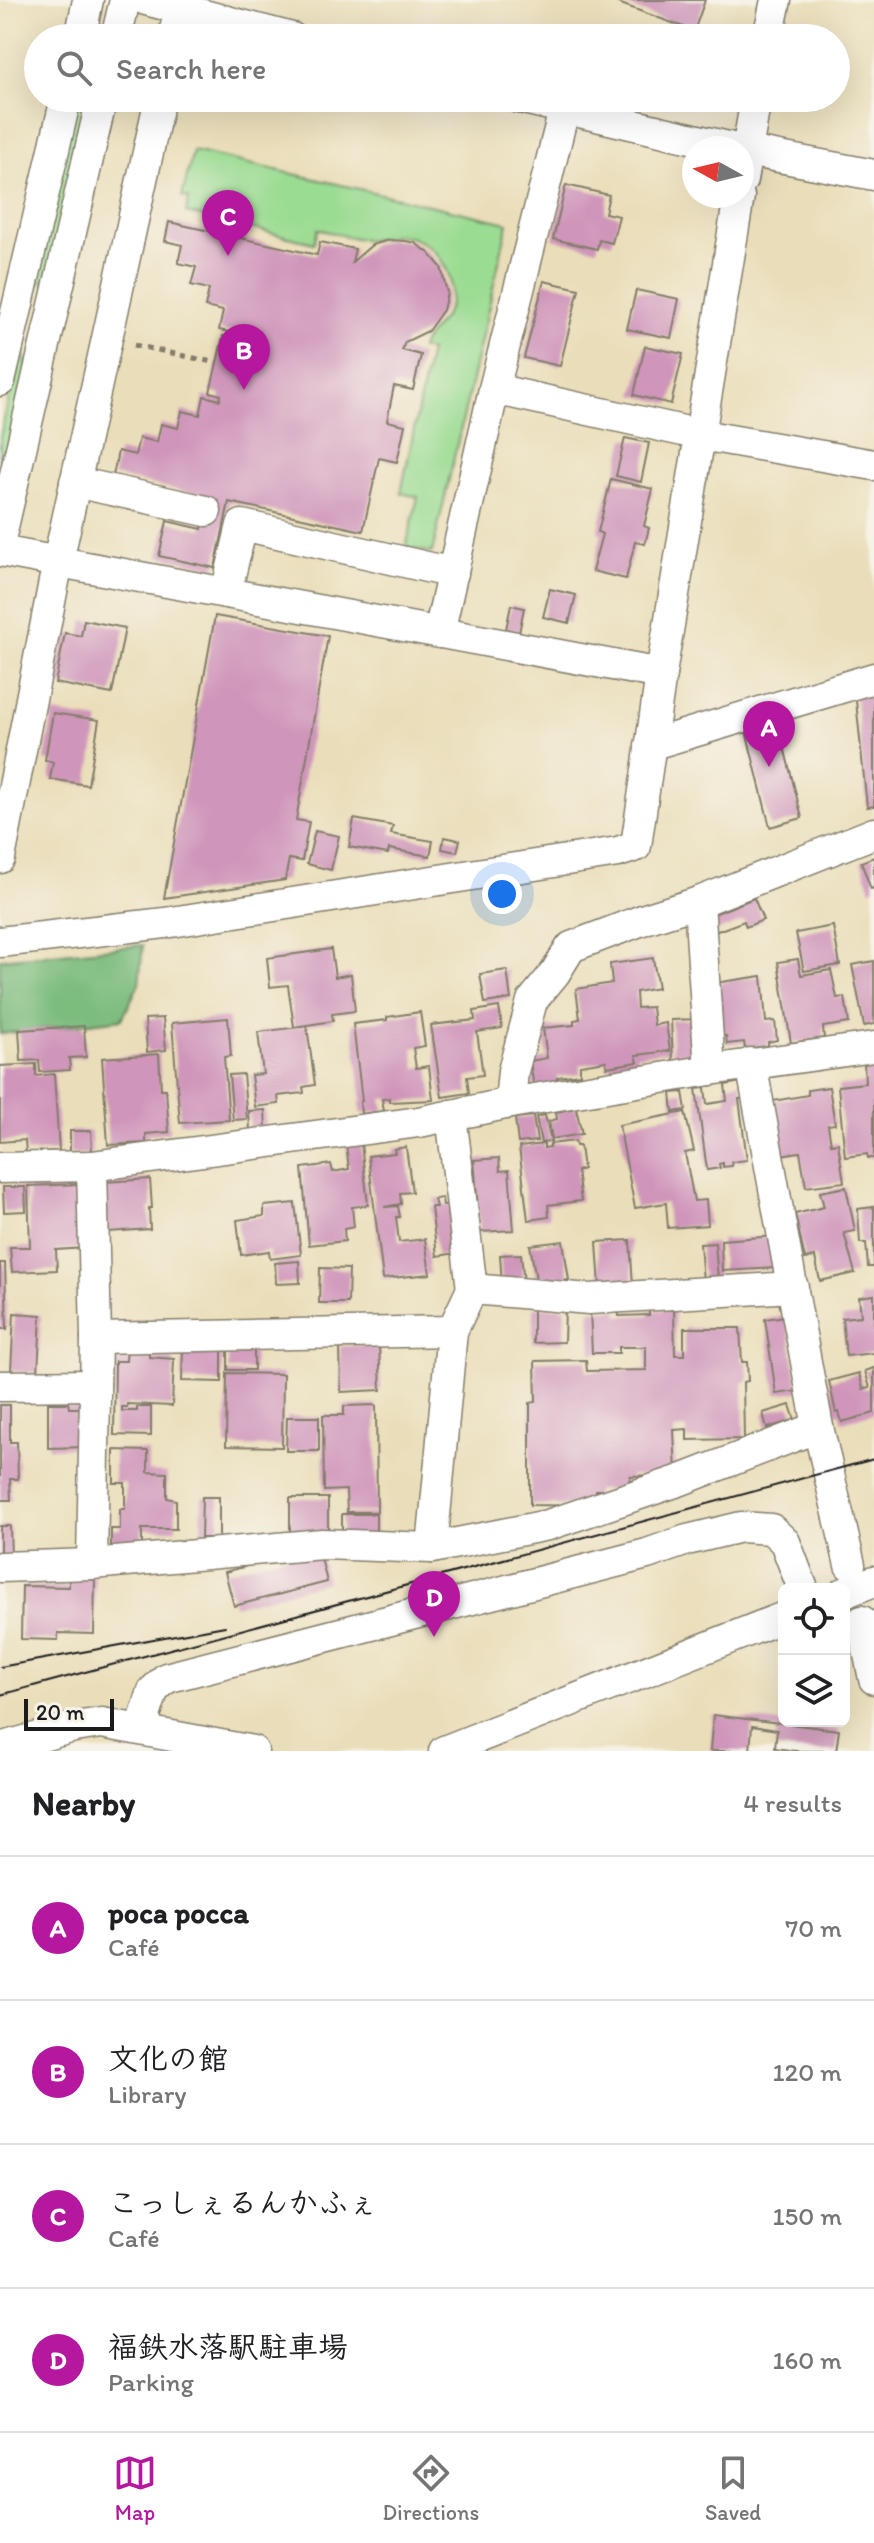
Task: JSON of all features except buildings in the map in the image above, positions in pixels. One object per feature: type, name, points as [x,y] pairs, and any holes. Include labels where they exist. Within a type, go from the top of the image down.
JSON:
[{"type":"street","points":[[83,24],[88,0]]},
{"type":"street","points":[[119,24],[125,0]]},
{"type":"street","points":[[146,0],[238,24]]},
{"type":"street","points":[[771,24],[776,0]]},
{"type":"street","points":[[176,24],[180,9]]},
{"type":"street","points":[[0,381],[63,112]]},
{"type":"street","points":[[0,540],[99,112]]},
{"type":"street","points":[[0,858],[5,808],[157,112]]},
{"type":"street","points":[[439,633],[494,389],[563,112]]},
{"type":"street","points":[[572,112],[682,141]]},
{"type":"street","points":[[746,136],[752,112]]},
{"type":"street","points":[[754,159],[874,175]]},
{"type":"street","points":[[0,942],[165,923],[618,852],[636,846],[737,208]]},
{"type":"street","points":[[494,389],[701,435],[874,465]]},
{"type":"street","points":[[75,482],[453,573]]},
{"type":"street","points":[[225,517],[226,593]]},
{"type":"street","points":[[0,551],[661,674]]},
{"type":"street","points":[[650,745],[874,678]]},
{"type":"street","points":[[510,1103],[513,1071],[532,1001],[571,947],[699,902],[874,833]]},
{"type":"street","points":[[699,902],[710,1070]]},
{"type":"street","points":[[0,1168],[92,1166],[419,1122],[510,1103],[751,1063],[874,1047]]},
{"type":"street","points":[[751,1063],[818,1427],[856,1580]]},
{"type":"street","points":[[432,1548],[452,1331],[472,1289],[451,1115]]},
{"type":"street","points":[[92,1166],[96,1338],[92,1564]]},
{"type":"street","points":[[472,1289],[589,1299],[793,1287]]},
{"type":"street","points":[[96,1338],[452,1331]]},
{"type":"street","points":[[0,1386],[95,1385]]},
{"type":"street","points":[[0,1567],[92,1564],[322,1544],[432,1548],[548,1525],[681,1480],[818,1427]]},
{"type":"street","points":[[141,1729],[153,1691],[166,1678],[741,1527],[771,1529],[785,1542],[801,1583]]},
{"type":"street","points":[[444,1751],[778,1619]]},
{"type":"street","points":[[862,1621],[874,1679]]},
{"type":"street","points":[[0,1748],[89,1724],[114,1724],[253,1751]]},
{"type":"path","points":[[129,344],[217,363]]},
{"type":"green space","points":[[73,112],[88,112],[50,277],[34,290]]},
{"type":"green space","points":[[193,151],[508,223],[432,553],[406,547],[418,497],[401,493],[430,351],[421,349],[450,303],[450,278],[445,267],[431,248],[409,237],[396,235],[366,240],[318,229],[314,243],[186,213],[189,198],[182,197]]},
{"type":"green space","points":[[22,342],[27,365],[0,494],[0,436]]},
{"type":"green space","points":[[143,945],[139,984],[122,1019],[0,1034],[0,959]]},
{"type":"tram line","points":[[0,1695],[874,1459]]},
{"type":"tram line","points":[[0,1667],[225,1626]]},
{"type":"place","name":"こっしぇるんかふぇ","points":[[228,256]]},
{"type":"place","name":"文化の館","points":[[244,390]]},
{"type":"place","name":"poca pocca","points":[[769,767]]},
{"type":"place","name":"福鉄水落駅駐車場","points":[[434,1637]]}]
